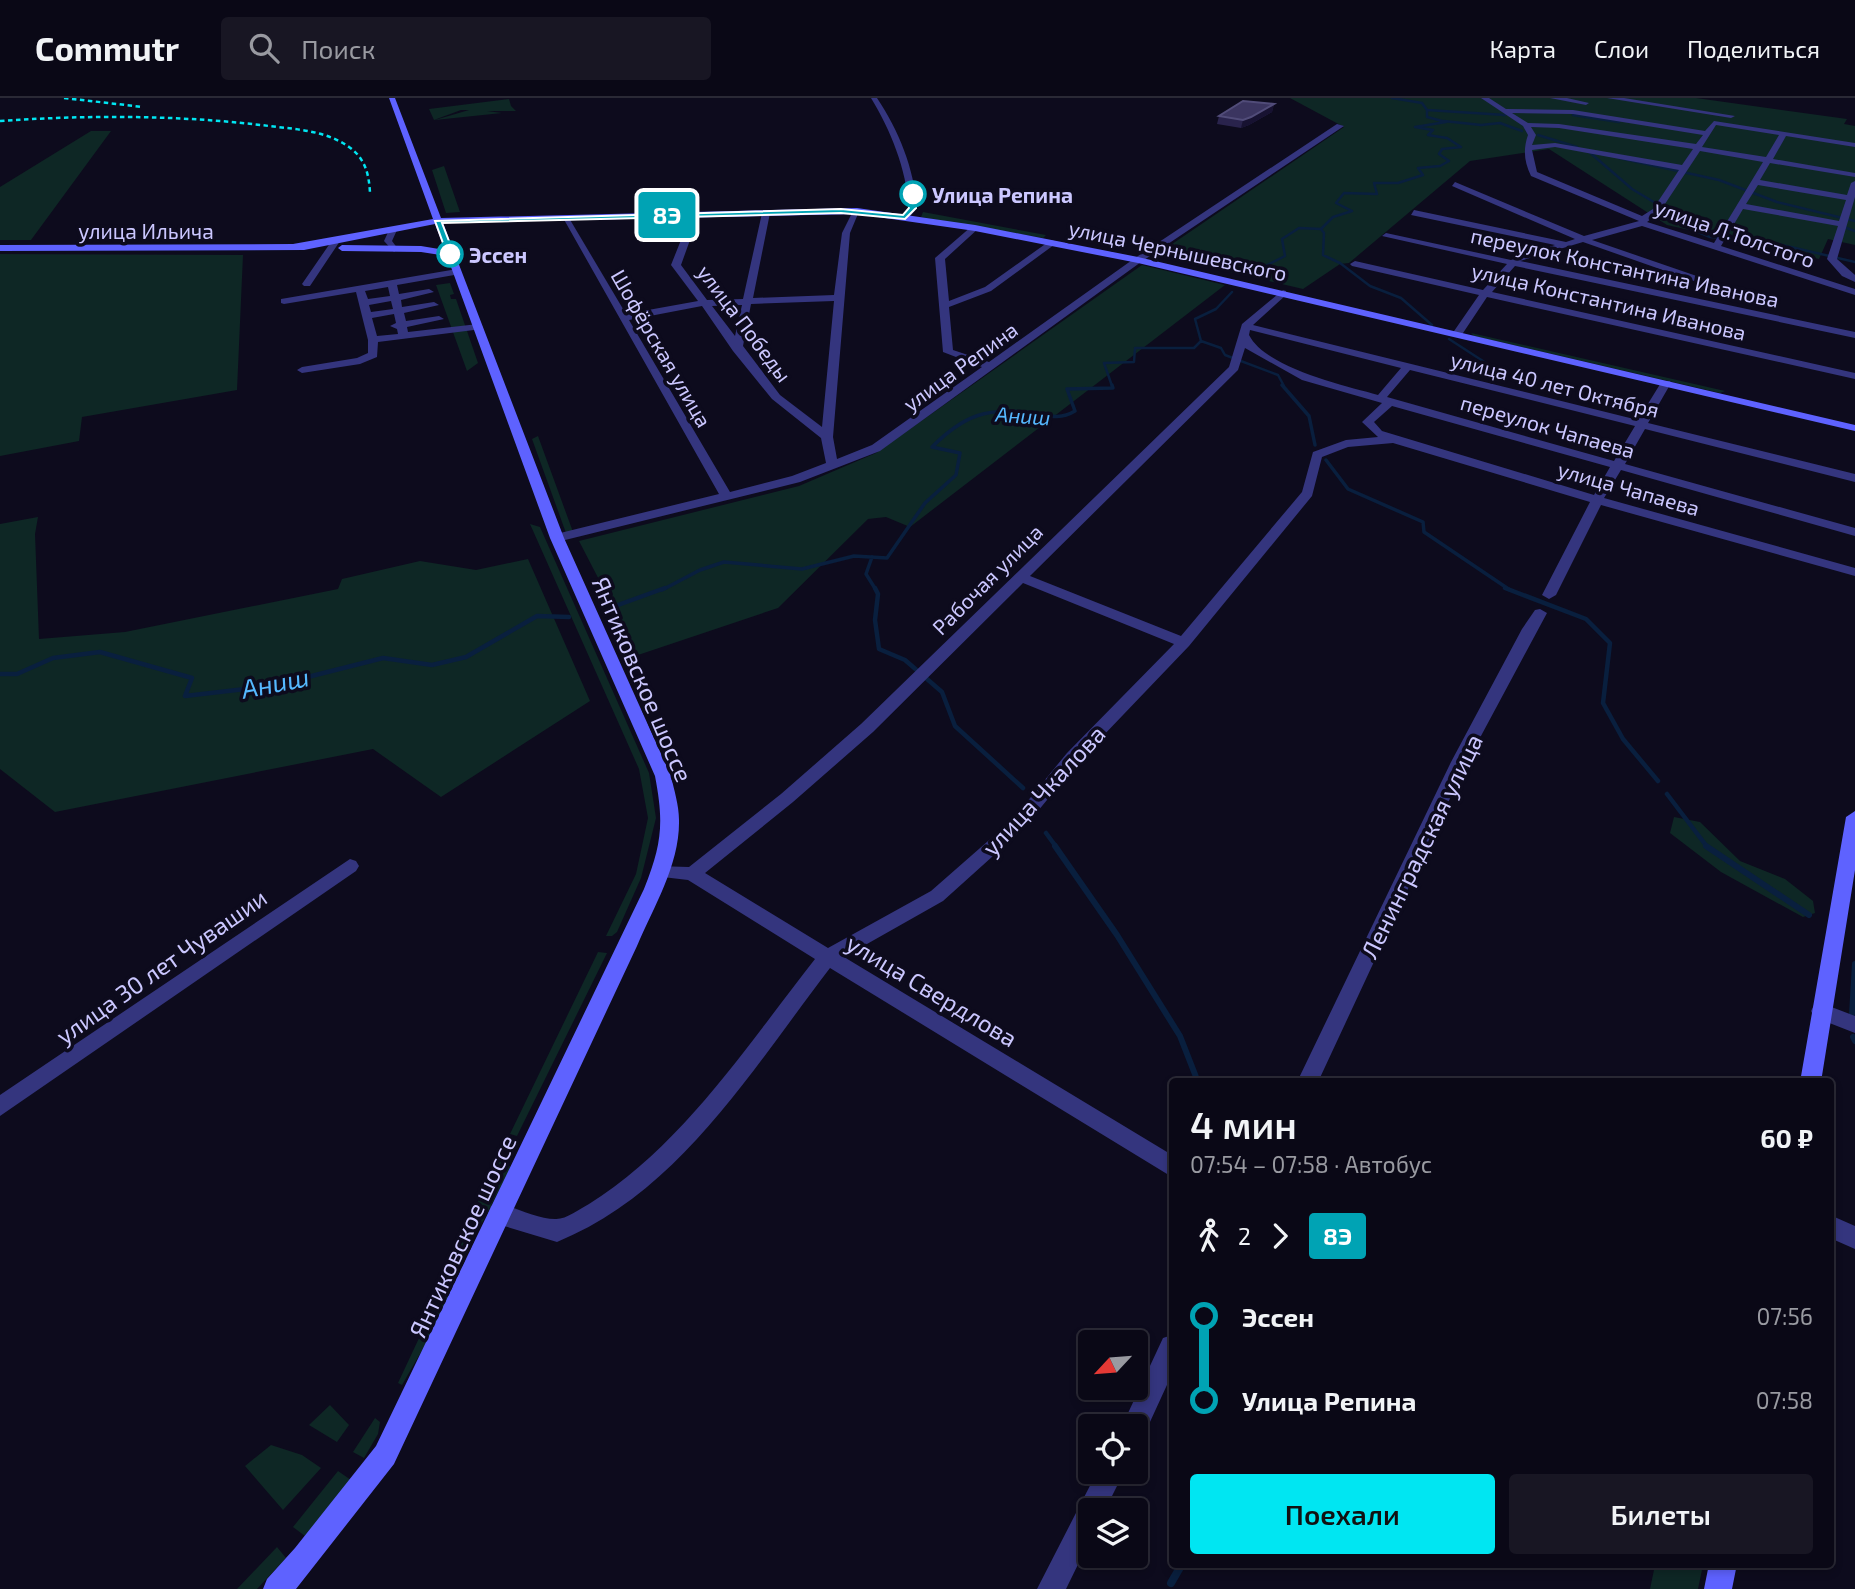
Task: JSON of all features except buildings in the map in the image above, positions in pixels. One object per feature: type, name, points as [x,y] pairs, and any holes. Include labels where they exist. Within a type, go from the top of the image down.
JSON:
[{"type":"street","name":"Янтиковское шоссе","points":[[277,1589],[370,1477],[385,1455],[628,946],[660,871],[670,829],[669,804],[663,776],[557,538],[392,98]]},
{"type":"street","points":[[874,98],[890,125],[913,188],[913,208],[905,217]]},
{"type":"street","points":[[1484,98],[1526,125],[1532,135],[1528,148],[1555,145],[1684,168]]},
{"type":"street","points":[[1553,98],[1593,104]]},
{"type":"street","points":[[1608,102],[1735,117]]},
{"type":"street","points":[[1608,102],[1714,123],[1855,145]]},
{"type":"street","points":[[1505,111],[1573,112],[1707,134]]},
{"type":"street","points":[[1763,121],[1776,123]]},
{"type":"street","points":[[1457,334],[1485,293],[1513,263],[1564,244],[1643,221],[1656,211],[1714,123]]},
{"type":"street","points":[[1526,125],[1559,126],[1855,175]]},
{"type":"street","name":"улица Репина","points":[[557,538],[796,480],[876,448],[1138,260],[1340,126]]},
{"type":"street","points":[[1716,247],[1784,134]]},
{"type":"street","name":"улица Л.Толстого","points":[[1528,148],[1534,174],[1643,221],[1855,292]]},
{"type":"street","points":[[1756,182],[1851,202]]},
{"type":"street","points":[[1855,183],[1832,259],[1845,274],[1855,279]]},
{"type":"street","points":[[1455,184],[1582,239],[1714,285]]},
{"type":"street","points":[[1741,206],[1843,224]]},
{"type":"street","name":"улица Чернышевского","points":[[438,221],[858,211],[905,217],[1054,242],[1138,260],[1855,428]]},
{"type":"street","points":[[832,465],[827,436],[839,298],[846,233],[858,211]]},
{"type":"street","points":[[737,349],[766,213]]},
{"type":"street","points":[[1414,213],[1564,244]]},
{"type":"street","name":"улица Победы","points":[[695,215],[676,265],[737,349],[776,397],[827,436]]},
{"type":"street","name":"Шофёрская улица","points":[[565,218],[727,497]]},
{"type":"street","name":"улица Ильича","points":[[334,244],[438,221]]},
{"type":"street","points":[[975,228],[940,258],[948,352],[992,367]]},
{"type":"street","points":[[393,230],[388,240],[394,249]]},
{"type":"street","name":"переулок Константина Иванова","points":[[1386,236],[1855,335]]},
{"type":"street","points":[[944,305],[967,299],[1011,274],[1054,242]]},
{"type":"street","points":[[421,249],[446,243]]},
{"type":"street","name":"улица Ильича","points":[[0,248],[293,247],[334,244],[421,249],[450,254]]},
{"type":"street","points":[[307,284],[334,244]]},
{"type":"street","name":"улица Константина Иванова","points":[[1354,264],[1855,376]]},
{"type":"street","points":[[389,338],[419,305],[457,272]]},
{"type":"street","points":[[375,286],[478,327]]},
{"type":"street","points":[[302,370],[360,360],[373,355],[367,314],[375,286]]},
{"type":"street","points":[[375,286],[389,338]]},
{"type":"street","points":[[1245,330],[1283,293]]},
{"type":"street","points":[[623,318],[704,303],[839,298]]},
{"type":"street","points":[[284,301],[367,314],[419,305]]},
{"type":"street","points":[[408,304],[419,305]]},
{"type":"street","points":[[408,304],[419,305]]},
{"type":"street","points":[[408,304],[419,305]]},
{"type":"street","points":[[367,314],[419,305]]},
{"type":"street","points":[[367,314],[419,305]]},
{"type":"street","points":[[367,314],[419,305]]},
{"type":"street","points":[[367,314],[419,305]]},
{"type":"street","points":[[367,314],[419,305]]},
{"type":"street","points":[[367,314],[419,305]]},
{"type":"street","points":[[367,314],[389,338]]},
{"type":"street","name":"улица 40 лет Октября","points":[[1245,330],[1408,366],[1855,478]]},
{"type":"street","name":"переулок Чапаева","points":[[1245,330],[1251,349],[1306,378],[1855,532]]},
{"type":"street","name":"Рабочая улица","points":[[692,874],[787,798],[867,728],[1234,368],[1245,330]]},
{"type":"street","points":[[1394,439],[1378,432],[1368,422],[1408,366]]},
{"type":"street","points":[[1549,595],[1597,500],[1666,383]]},
{"type":"street","name":"улица Чапаева","points":[[1394,439],[1597,500],[1855,572]]},
{"type":"street","name":"улица Чкалова","points":[[499,1214],[556,1231],[587,1218],[620,1197],[706,1113],[828,957],[937,896],[1017,824],[1073,757],[1184,643],[1308,493],[1317,456],[1346,444],[1394,439]]},
{"type":"street","points":[[1019,577],[1184,643]]},
{"type":"street","name":"Ленинградская улица","points":[[1309,1078],[1459,762],[1529,629],[1541,613]]},
{"type":"street","points":[[1811,1078],[1821,1011],[1849,891],[1855,817]]},
{"type":"street","name":"улица 30 лет Чувашии","points":[[0,1107],[350,866]]},
{"type":"street","name":"улица Свердлова","points":[[660,871],[692,874],[1169,1165]]},
{"type":"street","points":[[1821,1011],[1855,1025]]},
{"type":"street","points":[[1834,1228],[1855,1238]]},
{"type":"street","points":[[1141,1414],[1169,1353]]},
{"type":"street","points":[[1051,1589],[1078,1536]]},
{"type":"street","points":[[1718,1589],[1722,1568]]},
{"type":"green space","points":[[1290,98],[1696,98],[1847,119],[1844,124],[1855,126],[1855,245],[1828,239],[1819,259],[1667,225],[1549,149],[1470,161],[1349,263],[1340,264],[1303,289],[1156,255],[1344,127]]},
{"type":"green space","points":[[509,99],[516,111],[487,111],[502,113],[435,120],[469,110],[461,110],[434,120],[429,109]]},
{"type":"green space","points":[[91,131],[111,131],[31,240],[0,240],[0,187]]},
{"type":"green space","points":[[444,166],[460,212],[446,213],[432,170]]},
{"type":"green space","points":[[923,212],[1046,235],[1043,238],[921,217]]},
{"type":"green space","points":[[0,254],[243,255],[237,390],[82,417],[79,441],[0,456]]},
{"type":"green space","points":[[1142,265],[1225,285],[910,527],[886,517],[868,519],[778,608],[638,655],[579,541],[799,486],[876,453]]},
{"type":"green space","points":[[450,283],[454,294],[450,295],[451,299],[456,299],[478,363],[467,371],[436,285]]},
{"type":"green space","points":[[1471,333],[1725,391],[1720,393],[1474,336]]},
{"type":"green space","points":[[538,436],[573,532],[566,533],[532,439]]},
{"type":"green space","points":[[38,517],[35,534],[39,639],[125,632],[338,589],[342,579],[420,561],[476,570],[528,559],[590,701],[441,797],[373,749],[55,812],[0,769],[0,524]]},
{"type":"green space","points":[[530,524],[540,527],[649,773],[656,818],[641,878],[617,932],[612,936],[606,936],[636,874],[648,818],[639,769]]},
{"type":"green space","points":[[1674,817],[1700,822],[1740,861],[1785,879],[1813,901],[1815,913],[1803,917],[1721,872],[1670,833]]},
{"type":"green space","points":[[598,952],[607,953],[517,1136],[510,1134]]},
{"type":"green space","points":[[498,1160],[511,1167],[458,1269],[445,1270]]},
{"type":"green space","points":[[442,1289],[451,1290],[428,1340],[402,1385],[398,1383]]},
{"type":"green space","points":[[330,1405],[349,1425],[337,1442],[309,1425]]},
{"type":"green space","points":[[375,1418],[380,1422],[378,1434],[364,1458],[353,1452]]},
{"type":"green space","points":[[271,1445],[302,1455],[321,1468],[283,1510],[245,1466]]},
{"type":"green space","points":[[338,1471],[351,1480],[305,1536],[293,1527]]},
{"type":"green space","points":[[277,1547],[286,1558],[257,1589],[237,1589]]},
{"type":"green space","points":[[1654,1568],[1702,1568],[1698,1589],[1650,1589]]},
{"type":"waterway","name":"Аниш","points":[[1392,98],[1422,103],[1427,110]]},
{"type":"waterway","name":"Аниш","points":[[1321,229],[1333,217],[1352,211],[1336,203],[1344,193],[1377,194],[1374,183],[1398,183],[1423,175],[1418,168],[1440,166],[1449,161],[1439,154],[1442,149],[1461,147],[1447,138],[1428,135],[1433,130],[1415,127],[1446,122],[1427,117],[1427,110]]},
{"type":"waterway","points":[[1427,110],[1505,115]]},
{"type":"waterway","points":[[1573,115],[1619,122]]},
{"type":"waterway","points":[[1444,121],[1481,125],[1500,123],[1522,131]]},
{"type":"waterway","points":[[1538,135],[1577,147]]},
{"type":"waterway","points":[[1587,150],[1632,189],[1682,219],[1686,227],[1710,237],[1761,240],[1855,262]]},
{"type":"waterway","points":[[1619,158],[1719,180],[1777,202],[1855,221]]},
{"type":"waterway","points":[[1841,226],[1855,231]]},
{"type":"waterway","name":"Аниш","points":[[1250,274],[1285,256],[1282,239],[1299,228],[1321,229]]},
{"type":"waterway","points":[[1321,229],[1324,233],[1323,255],[1340,263],[1370,286],[1401,298],[1432,325]]},
{"type":"waterway","name":"Аниш","points":[[1201,341],[1195,319],[1216,309],[1232,292]]},
{"type":"waterway","points":[[1449,339],[1486,363],[1491,372]]},
{"type":"waterway","name":"Аниш","points":[[1112,386],[1104,363],[1134,362],[1135,348],[1194,348],[1201,341]]},
{"type":"waterway","points":[[1201,341],[1221,348],[1225,355],[1278,375],[1284,386]]},
{"type":"waterway","name":"Аниш","points":[[872,557],[887,558],[925,503],[956,475],[960,453],[932,447],[955,427],[977,416],[1002,411],[1064,416],[1075,411],[1067,389],[1113,388],[1112,385]]},
{"type":"waterway","points":[[1282,385],[1309,416],[1315,445]]},
{"type":"waterway","points":[[1326,460],[1348,489],[1423,522],[1424,532],[1510,590]]},
{"type":"waterway","name":"Аниш","points":[[662,590],[700,570],[724,562],[802,569],[854,556],[872,557]]},
{"type":"waterway","points":[[872,557],[866,574],[876,590]]},
{"type":"waterway","name":"Аниш","points":[[618,605],[665,588]]},
{"type":"waterway","points":[[1505,588],[1510,590]]},
{"type":"waterway","points":[[876,590],[878,594],[875,620],[879,649],[905,660],[942,692],[955,726],[1023,788]]},
{"type":"waterway","points":[[1510,590],[1586,619],[1610,643],[1603,703],[1623,739],[1658,781]]},
{"type":"waterway","name":"Аниш","points":[[0,674],[17,674],[53,658],[100,652],[192,678],[185,696],[272,686],[383,658],[432,665],[466,657],[537,616],[569,617]]},
{"type":"waterway","points":[[1667,794],[1707,847]]},
{"type":"waterway","points":[[1046,833],[1057,848]]},
{"type":"waterway","points":[[1055,846],[1117,935],[1180,1036],[1196,1078]]},
{"type":"waterway","points":[[1707,847],[1809,915]]},
{"type":"waterway","points":[[1852,1014],[1855,964]]},
{"type":"waterway","points":[[1853,1037],[1855,1041]]},
{"type":"waterway","points":[[1171,1583],[1180,1568]]},
{"type":"railway","points":[[64,98],[143,107]]},
{"type":"railway","points":[[0,121],[98,117],[163,118],[306,131],[339,141],[354,151],[365,167],[370,193]]},
{"type":"bus line","name":"8Э","points":[[450,254],[438,221],[841,211],[905,217],[913,208],[913,194]]},
{"type":"place","name":"Улица Репина","points":[[913,194]]},
{"type":"place","name":"Эссен","points":[[450,254]]}]
